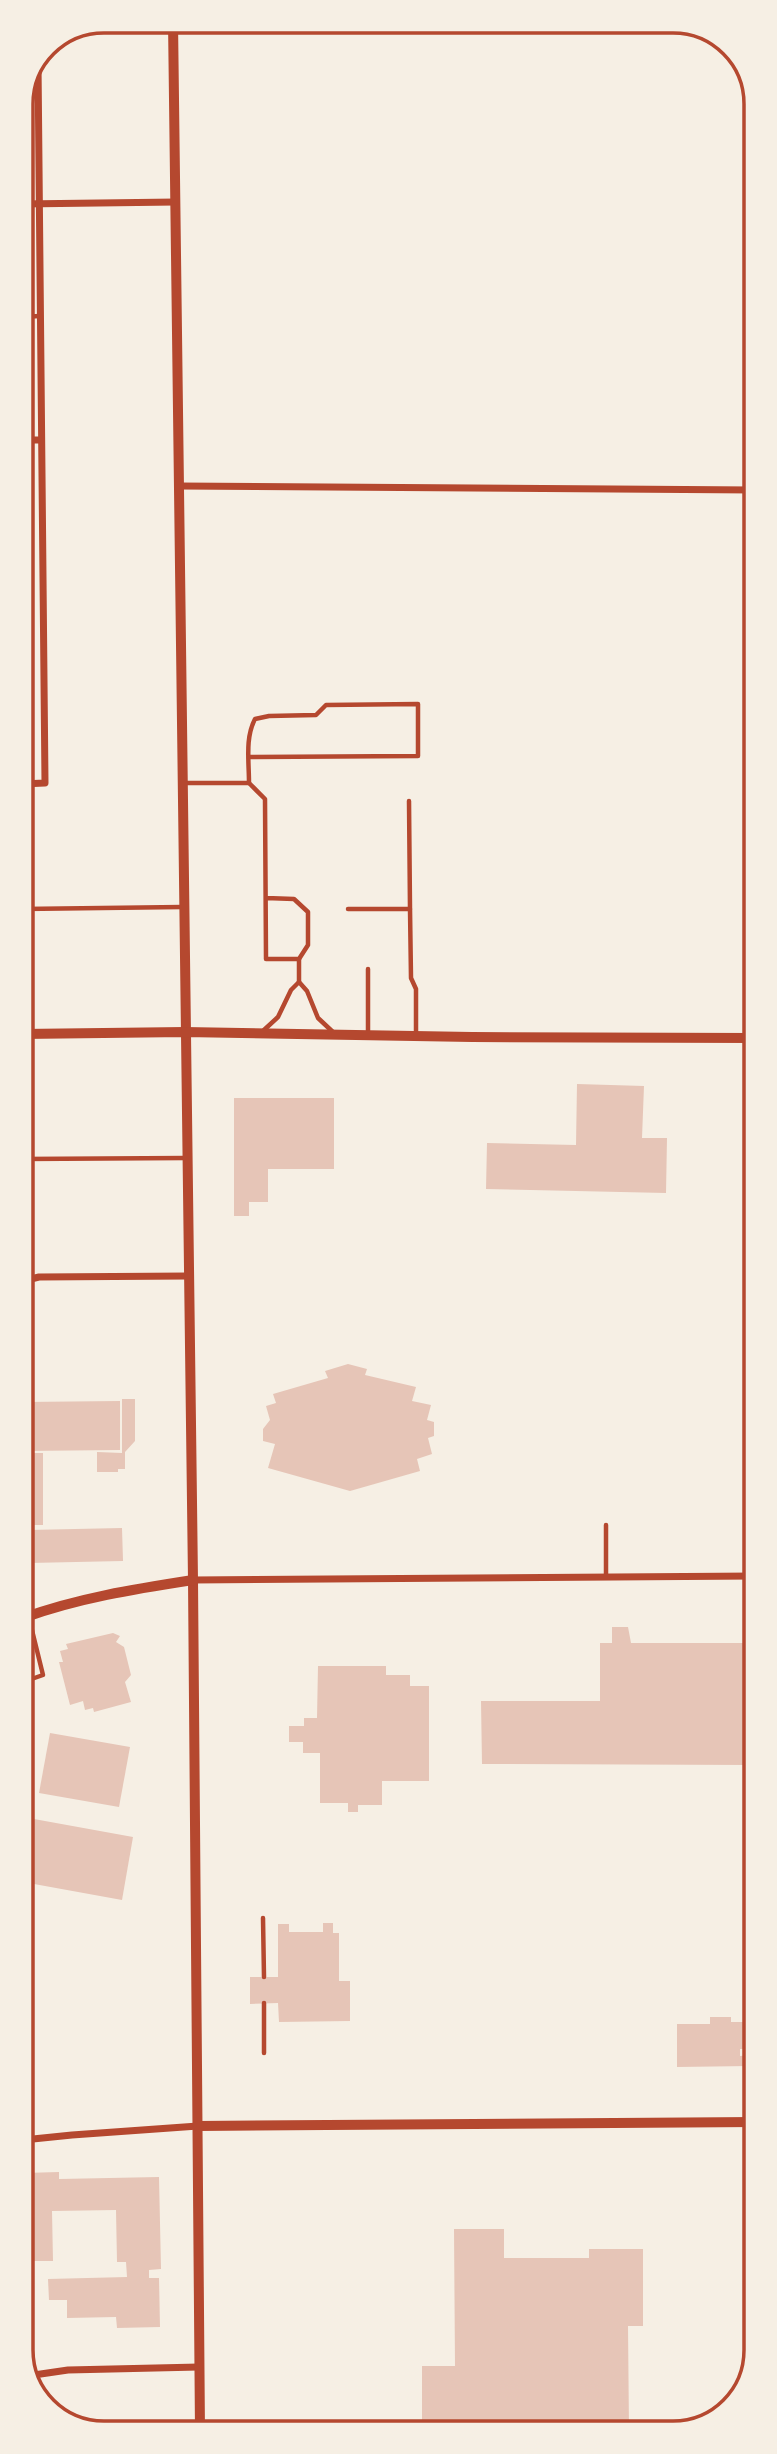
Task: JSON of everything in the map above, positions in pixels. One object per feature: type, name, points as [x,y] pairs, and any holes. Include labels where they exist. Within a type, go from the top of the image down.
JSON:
[{"type":"street","points":[[173,33],[193,1580],[200,2421]]},
{"type":"street","points":[[33,784],[46,783],[40,440],[40,204],[35,93]]},
{"type":"street","points":[[33,204],[176,202]]},
{"type":"street","points":[[33,440],[40,440]]},
{"type":"street","points":[[179,486],[744,490]]},
{"type":"street","points":[[33,1034],[185,1032],[744,1038]]},
{"type":"street","points":[[33,1278],[188,1276]]},
{"type":"street","points":[[33,1615],[113,1592],[193,1580],[744,1576]]},
{"type":"street","points":[[33,2139],[198,2126],[744,2122]]},
{"type":"street","points":[[38,2374],[68,2370],[199,2367]]},
{"type":"lane","points":[[33,316],[40,316]]},
{"type":"lane","points":[[249,757],[418,755],[418,705],[326,705],[316,715],[268,716],[255,719],[249,732],[249,757],[249,783],[265,799],[266,959],[299,959]]},
{"type":"lane","points":[[182,783],[249,783]]},
{"type":"lane","points":[[410,801],[411,978],[416,989],[416,1035]]},
{"type":"lane","points":[[266,898],[294,899],[308,912],[308,945],[299,959],[299,982],[307,991],[318,1018],[335,1034]]},
{"type":"lane","points":[[33,909],[184,907]]},
{"type":"lane","points":[[348,909],[410,909]]},
{"type":"lane","points":[[368,969],[368,1035]]},
{"type":"lane","points":[[261,1033],[278,1017],[291,990],[299,982]]},
{"type":"lane","points":[[33,1159],[187,1158]]},
{"type":"lane","points":[[606,1525],[606,1577]]},
{"type":"lane","points":[[33,1643],[43,1675],[33,1678]]},
{"type":"lane","points":[[263,1917],[264,1977]]},
{"type":"lane","points":[[264,2003],[264,2053]]},
{"type":"building","points":[[577,1084],[644,1086],[642,1138],[667,1138],[666,1193],[486,1189],[487,1143],[576,1145]]},
{"type":"building","points":[[234,1098],[334,1098],[334,1169],[268,1169],[268,1202],[249,1202],[249,1216],[234,1216]]},
{"type":"building","points":[[348,1364],[367,1369],[365,1375],[416,1387],[412,1401],[431,1405],[427,1420],[434,1422],[434,1436],[428,1438],[432,1454],[417,1459],[420,1471],[350,1491],[268,1468],[275,1444],[263,1441],[263,1429],[270,1420],[266,1406],[276,1403],[273,1394],[328,1378],[325,1371]]},
{"type":"building","points":[[122,1399],[135,1399],[135,1441],[125,1452],[125,1469],[118,1469],[118,1472],[97,1472],[97,1452],[122,1453]]},
{"type":"building","points":[[120,1401],[120,1450],[33,1451],[33,1402]]},
{"type":"building","points":[[33,1453],[43,1453],[43,1525],[33,1525]]},
{"type":"building","points":[[122,1528],[123,1561],[33,1563],[33,1530]]},
{"type":"building","points":[[612,1627],[628,1627],[631,1643],[744,1643],[744,1765],[482,1764],[481,1701],[600,1701],[600,1643],[612,1643]]},
{"type":"building","points":[[113,1633],[120,1636],[116,1642],[124,1647],[131,1675],[125,1682],[131,1702],[94,1712],[93,1708],[85,1710],[83,1701],[70,1705],[59,1662],[63,1662],[60,1651],[68,1649],[66,1644]]},
{"type":"building","points":[[318,1666],[386,1666],[386,1675],[410,1675],[410,1686],[429,1686],[429,1781],[382,1781],[382,1805],[358,1805],[358,1812],[348,1812],[348,1803],[320,1803],[320,1753],[303,1753],[303,1742],[289,1742],[289,1726],[304,1726],[304,1718],[317,1718]]},
{"type":"building","points":[[50,1733],[130,1747],[119,1807],[39,1793]]},
{"type":"building","points":[[33,1819],[133,1837],[122,1900],[33,1884]]},
{"type":"building","points":[[323,1923],[333,1923],[333,1933],[339,1933],[339,1981],[350,1981],[350,2021],[279,2022],[278,2003],[250,2004],[250,1977],[278,1977],[278,1924],[289,1924],[289,1932],[323,1932]]},
{"type":"building","points":[[710,2017],[731,2017],[731,2022],[744,2022],[744,2049],[740,2049],[740,2056],[744,2056],[744,2066],[677,2067],[677,2024],[710,2024]]},
{"type":"building","points":[[59,2172],[59,2179],[159,2177],[161,2269],[149,2270],[149,2278],[159,2278],[160,2327],[117,2328],[116,2317],[67,2318],[67,2300],[49,2300],[48,2279],[127,2277],[126,2262],[117,2262],[116,2210],[52,2211],[53,2261],[33,2261],[33,2173]]},
{"type":"building","points":[[454,2229],[504,2229],[504,2258],[589,2258],[589,2249],[643,2249],[643,2326],[628,2326],[629,2421],[422,2421],[422,2366],[455,2366]]}]
